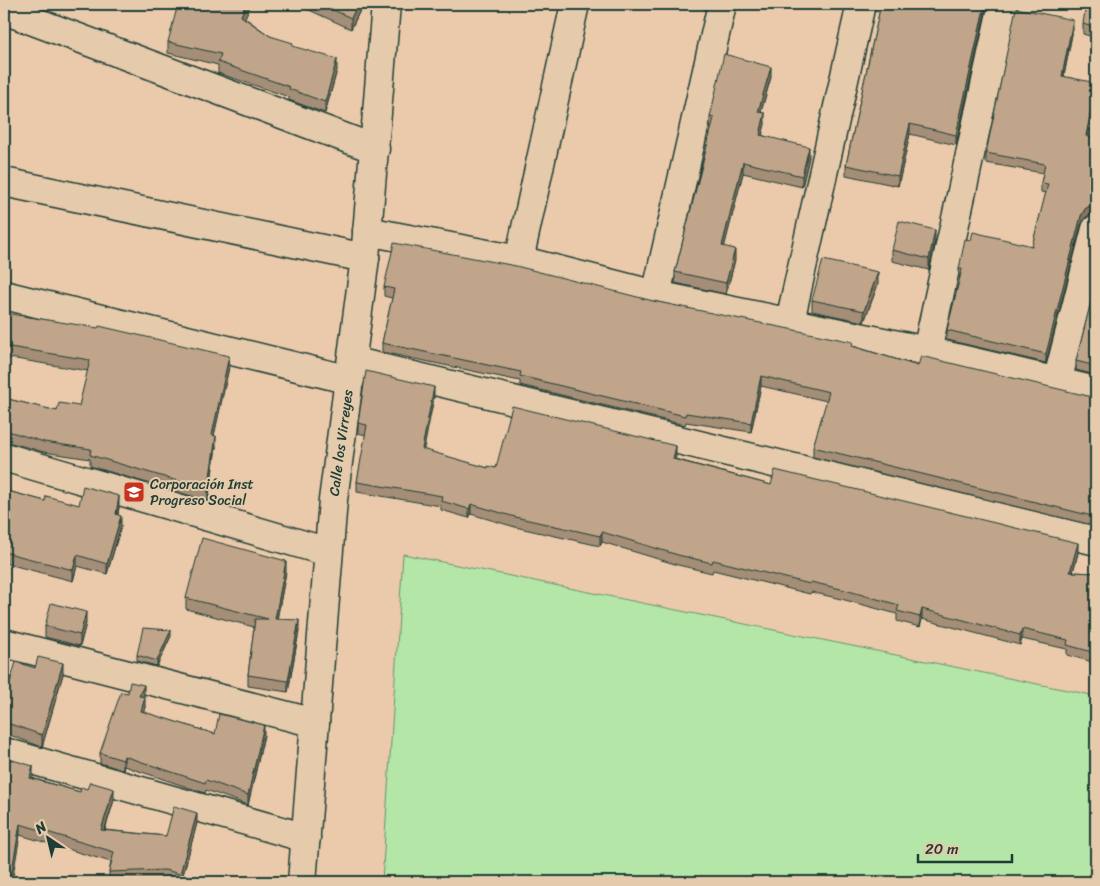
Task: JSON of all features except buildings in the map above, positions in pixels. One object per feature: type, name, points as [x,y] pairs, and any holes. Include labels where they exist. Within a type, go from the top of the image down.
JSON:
[{"type":"street","name":"Calle los Virreyes","points":[[302,882],[332,500],[351,371],[366,245],[386,4]]},
{"type":"street","points":[[519,260],[575,4]]},
{"type":"street","points":[[656,295],[722,4]]},
{"type":"street","points":[[790,322],[860,4]]},
{"type":"street","points":[[926,351],[1003,4]]},
{"type":"street","points":[[4,10],[375,149]]},
{"type":"street","points":[[4,182],[366,245],[519,260],[656,295],[926,351],[1096,391]]},
{"type":"street","points":[[1057,382],[1096,229]]},
{"type":"street","points":[[4,295],[351,371],[1096,541]]},
{"type":"street","points":[[4,457],[328,552]]},
{"type":"street","points":[[4,643],[314,723]]},
{"type":"street","points":[[4,752],[306,838]]},
{"type":"green space","points":[[403,554],[1096,696],[1096,882],[382,882]]},
{"type":"place","name":"Corporación Inst Progreso Social","points":[[134,492]]}]
